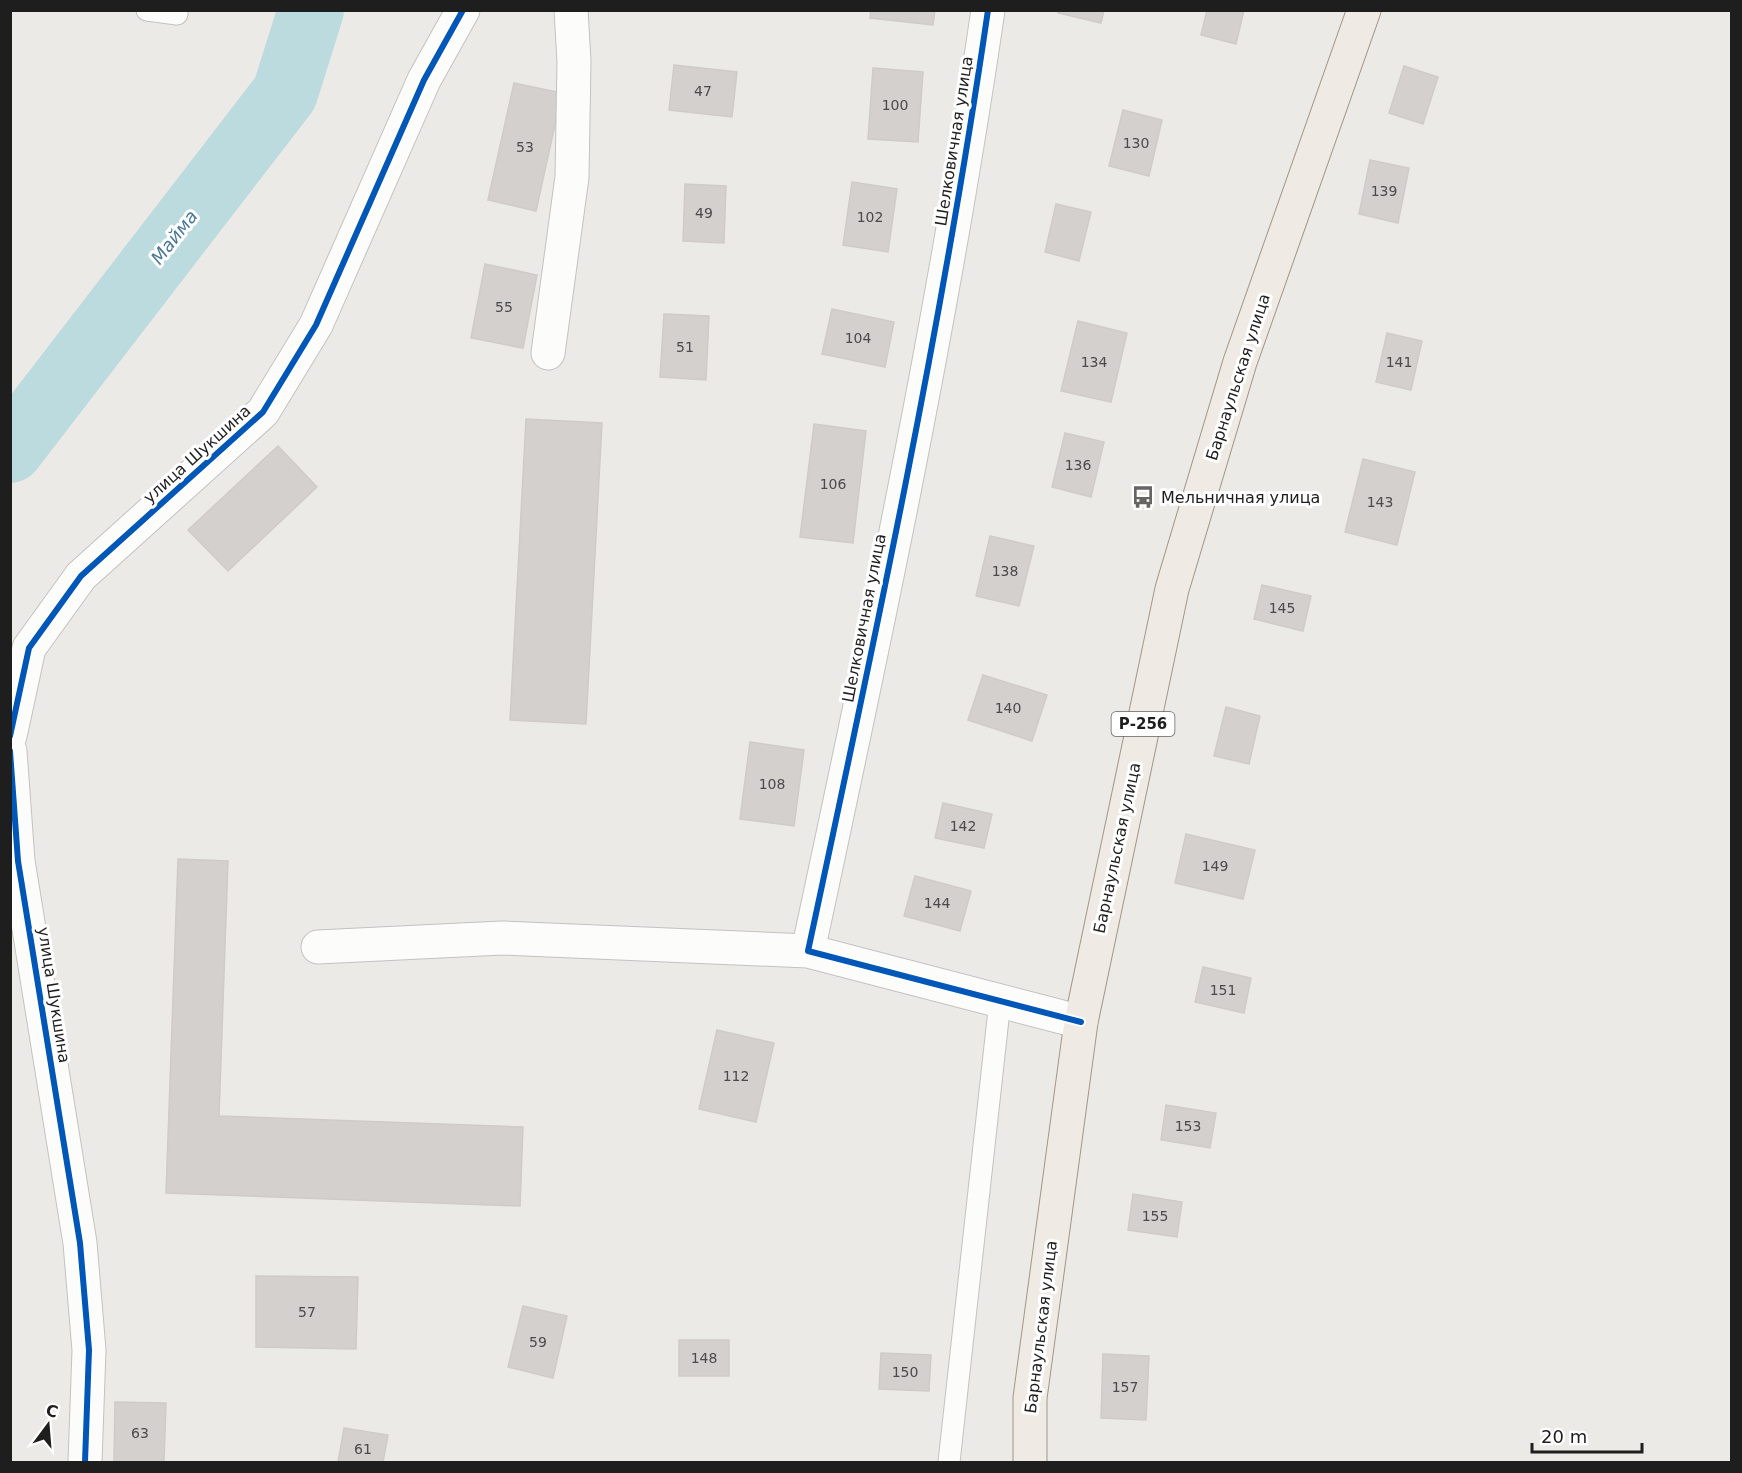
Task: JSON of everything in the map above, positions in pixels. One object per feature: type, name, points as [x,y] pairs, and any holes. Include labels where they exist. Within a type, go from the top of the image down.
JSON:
[{"type":"main road","name":"Барнаульская улица","points":[[1030,1462],[1030,1398],[1081,1022],[1172,589],[1240,362],[1364,10]]},
{"type":"street","name":"улица Шукшина","points":[[10,736],[29,648],[81,576],[263,412],[269,403],[316,325],[424,80],[463,10]]},
{"type":"street","points":[[548,353],[572,177],[574,61],[571,10]]},
{"type":"street","name":"Шелковичная улица","points":[[808,951],[867,674],[964,176],[988,10]]},
{"type":"street","name":"улица Шукшина","points":[[10,751],[18,861],[80,1243],[89,1350],[85,1462]]},
{"type":"street","points":[[318,947],[502,938],[808,951],[1081,1022]]},
{"type":"lane","points":[[147,10],[177,14],[177,10]]},
{"type":"lane","points":[[949,1462],[1000,1001]]},
{"type":"building","points":[[871,10],[935,10],[933,25],[870,18]]},
{"type":"building","points":[[1058,10],[1104,10],[1101,23],[1058,13]]},
{"type":"building","points":[[1207,10],[1244,10],[1236,44],[1201,35]]},
{"type":"building","points":[[674,65],[737,72],[732,117],[669,110]]},
{"type":"building","points":[[1404,66],[1438,77],[1423,124],[1389,113]]},
{"type":"building","points":[[873,68],[923,72],[918,142],[868,139]]},
{"type":"building","points":[[514,83],[562,93],[536,211],[488,200]]},
{"type":"building","points":[[1123,110],[1162,120],[1149,176],[1109,166]]},
{"type":"building","points":[[1370,160],[1409,168],[1398,223],[1359,214]]},
{"type":"building","points":[[852,182],[897,189],[888,252],[843,245]]},
{"type":"building","points":[[685,184],[726,186],[724,243],[683,241]]},
{"type":"building","points":[[1056,204],[1091,212],[1079,261],[1045,252]]},
{"type":"building","points":[[485,264],[537,275],[523,348],[471,338]]},
{"type":"building","points":[[832,309],[894,322],[885,367],[822,354]]},
{"type":"building","points":[[664,314],[709,316],[706,380],[660,377]]},
{"type":"building","points":[[1078,321],[1127,333],[1111,402],[1061,391]]},
{"type":"building","points":[[1387,333],[1422,341],[1411,390],[1376,382]]},
{"type":"building","points":[[526,419],[602,423],[586,724],[510,720]]},
{"type":"building","points":[[814,424],[866,431],[853,543],[800,537]]},
{"type":"building","points":[[1065,433],[1104,442],[1091,497],[1052,487]]},
{"type":"building","points":[[278,446],[317,487],[228,571],[188,530]]},
{"type":"building","points":[[1363,459],[1415,472],[1397,545],[1345,532]]},
{"type":"building","points":[[990,536],[1034,546],[1019,606],[976,596]]},
{"type":"building","points":[[1262,585],[1311,596],[1303,631],[1254,619]]},
{"type":"building","points":[[983,675],[1047,695],[1032,741],[968,720]]},
{"type":"building","points":[[1226,707],[1260,716],[1249,764],[1214,756]]},
{"type":"building","points":[[750,742],[804,750],[794,826],[740,819]]},
{"type":"building","points":[[943,803],[992,814],[984,848],[935,838]]},
{"type":"building","points":[[1186,834],[1255,850],[1243,899],[1175,883]]},
{"type":"building","points":[[178,859],[228,861],[219,1116],[523,1127],[520,1206],[166,1193]]},
{"type":"building","points":[[915,876],[971,891],[960,931],[904,916]]},
{"type":"building","points":[[1203,967],[1251,978],[1244,1013],[1195,1002]]},
{"type":"building","points":[[717,1030],[774,1043],[756,1122],[699,1109]]},
{"type":"building","points":[[1166,1105],[1216,1113],[1210,1148],[1161,1140]]},
{"type":"building","points":[[1133,1194],[1182,1202],[1177,1237],[1128,1230]]},
{"type":"building","points":[[256,1276],[358,1277],[356,1349],[256,1347]]},
{"type":"building","points":[[523,1306],[567,1316],[553,1378],[508,1367]]},
{"type":"building","points":[[679,1340],[729,1340],[729,1376],[679,1376]]},
{"type":"building","points":[[881,1353],[931,1355],[929,1391],[879,1389]]},
{"type":"building","points":[[1103,1354],[1149,1356],[1146,1420],[1101,1418]]},
{"type":"building","points":[[115,1402],[166,1403],[164,1462],[114,1462]]},
{"type":"building","points":[[344,1428],[388,1435],[383,1462],[338,1462]]},
{"type":"waterway","name":"Майма","points":[[10,450],[285,93],[311,10]]},
{"type":"cycle path","points":[[10,736],[29,648],[81,576],[263,412],[316,325],[424,80],[463,10]]},
{"type":"cycle path","points":[[988,10],[950,246],[906,482],[808,951],[1081,1022]]},
{"type":"cycle path","points":[[10,751],[18,861],[80,1243],[89,1350],[85,1462]]},
{"type":"place","name":"Мельничная улица","points":[[1143,497]]}]
